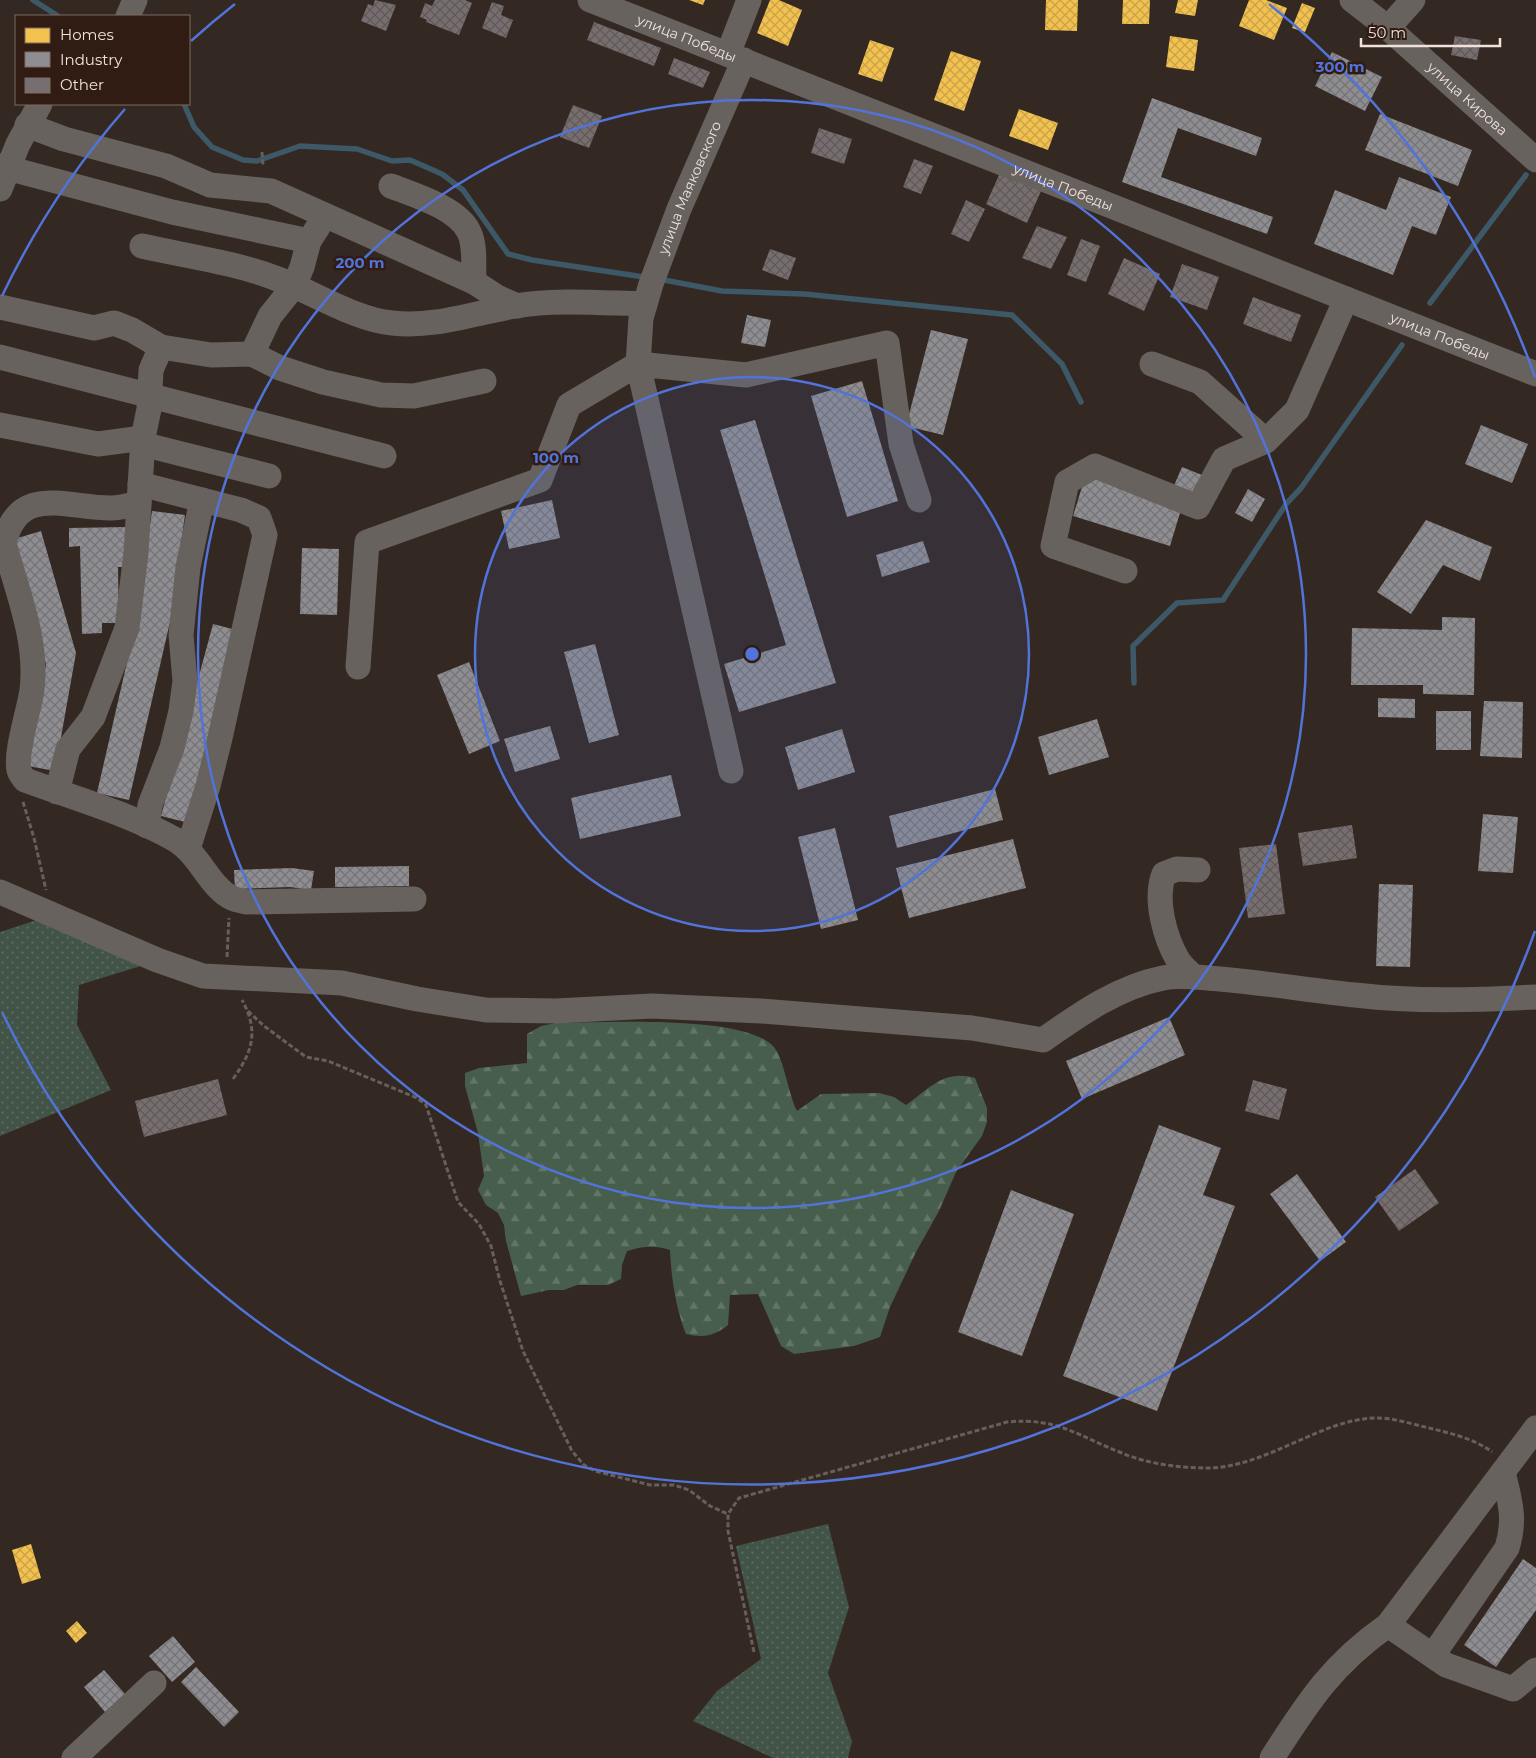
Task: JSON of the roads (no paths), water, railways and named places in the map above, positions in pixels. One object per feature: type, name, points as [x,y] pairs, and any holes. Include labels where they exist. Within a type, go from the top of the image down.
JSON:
[{"type":"street","points":[[128,15],[135,0]]},
{"type":"street","name":"улица Победы","points":[[590,0],[1536,374]]},
{"type":"street","name":"улица Маяковского","points":[[731,771],[638,364],[643,311],[736,57],[749,0]]},
{"type":"street","name":"улица Кирова","points":[[1352,0],[1388,28],[1536,160]]},
{"type":"street","points":[[1388,28],[1414,0]]},
{"type":"street","points":[[39,105],[3,175],[309,241]]},
{"type":"street","points":[[28,125],[64,139],[166,166],[210,185],[271,191],[474,282],[497,298],[517,306]]},
{"type":"street","points":[[390,186],[424,199],[460,220],[469,231],[473,243],[474,282]]},
{"type":"street","points":[[252,354],[270,316],[294,286],[302,267],[309,241],[325,215]]},
{"type":"street","points":[[142,246],[258,272],[366,317],[389,323],[432,323],[517,306],[583,302],[643,311]]},
{"type":"street","points":[[1125,572],[1053,546],[1068,482],[1095,466],[1198,507],[1224,458],[1266,441],[1297,410],[1346,299]]},
{"type":"street","points":[[0,307],[94,328],[114,323],[132,330],[161,347],[211,355],[252,354],[280,368],[315,379],[381,395],[414,396],[484,381]]},
{"type":"street","points":[[358,667],[367,542],[540,480],[569,404],[638,364],[746,375],[887,343],[902,444],[919,500]]},
{"type":"street","points":[[57,792],[68,749],[93,717],[127,628],[136,553],[143,441],[150,409],[148,394],[151,370],[161,347]]},
{"type":"street","points":[[0,357],[384,456]]},
{"type":"street","points":[[1152,364],[1200,382],[1266,441]]},
{"type":"street","points":[[0,425],[98,444],[143,441],[269,476]]},
{"type":"street","points":[[188,849],[208,786],[220,738],[265,535],[259,518],[241,510],[202,500],[139,494],[112,508],[44,502],[21,512],[7,533],[4,543],[29,634],[34,666],[32,691],[18,757],[19,771],[25,780],[147,826],[175,840],[188,849],[217,886],[232,898],[247,902],[414,898]]},
{"type":"street","points":[[147,826],[150,805],[172,748],[181,711],[185,681],[181,635],[188,567],[202,500]]},
{"type":"street","points":[[1194,977],[1179,962],[1167,938],[1160,884],[1164,874],[1177,869],[1198,870]]},
{"type":"street","points":[[0,892],[157,960],[203,976],[342,983],[417,1000],[486,1010],[556,1011],[652,1006],[761,1011],[972,1028],[1043,1040],[1080,1014],[1142,982],[1166,977],[1194,977],[1407,998],[1536,997]]},
{"type":"street","points":[[1272,1758],[1316,1691],[1360,1644],[1388,1625],[1536,1428]]},
{"type":"street","points":[[1433,1655],[1507,1548],[1513,1529],[1506,1468]]},
{"type":"street","points":[[1388,1625],[1446,1665],[1513,1689],[1536,1670]]},
{"type":"street","points":[[74,1758],[154,1684]]},
{"type":"waterway","points":[[33,0],[56,15]]},
{"type":"waterway","points":[[184,105],[194,127],[212,147],[243,160],[257,161],[300,146],[357,149],[392,161],[410,160],[442,174],[463,190],[508,254],[532,260],[644,277]]},
{"type":"waterway","points":[[1430,303],[1526,175]]},
{"type":"waterway","points":[[664,280],[722,291],[804,294],[1012,315],[1062,364],[1081,402]]},
{"type":"waterway","points":[[1134,683],[1133,646],[1177,603],[1223,600],[1286,504],[1301,488],[1402,345]]}]
